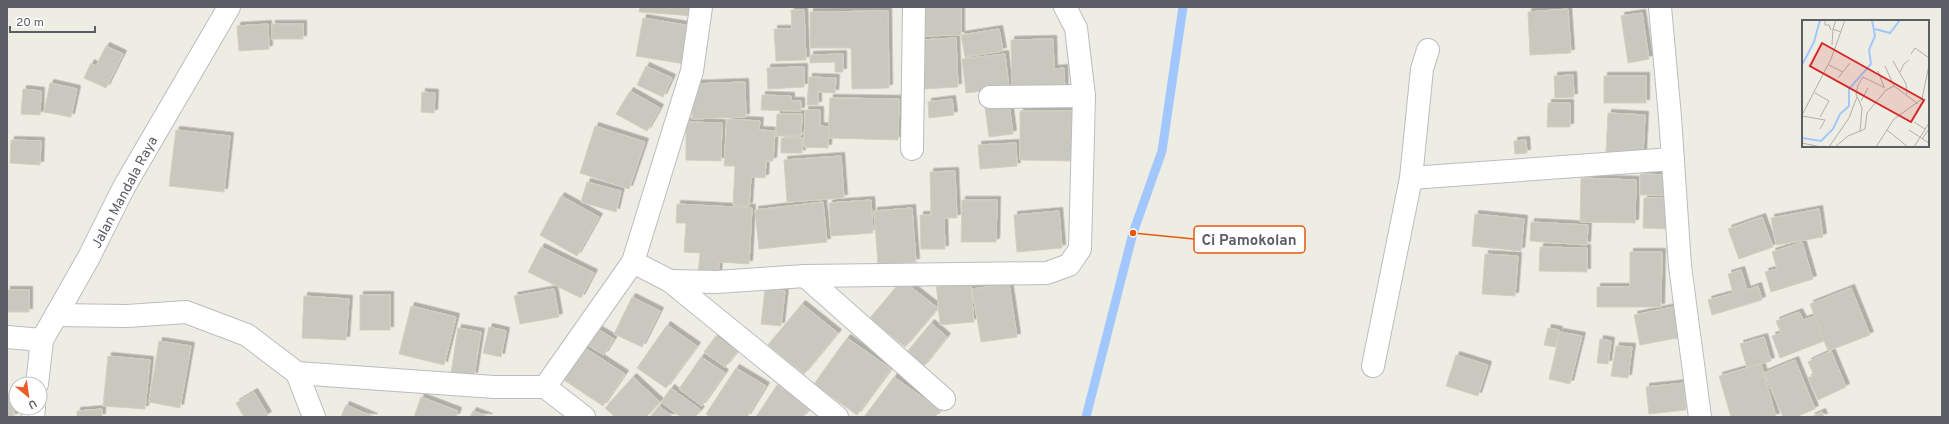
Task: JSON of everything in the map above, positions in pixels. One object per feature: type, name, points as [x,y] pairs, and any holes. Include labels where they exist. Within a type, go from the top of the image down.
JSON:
[{"type":"street","name":"Jalan Mandala Raya","points":[[38,376],[42,340],[89,257],[124,187],[229,7]]},
{"type":"street","points":[[545,387],[633,262],[692,71],[701,7]]},
{"type":"street","points":[[912,149],[914,7]]},
{"type":"street","points":[[670,281],[716,282],[805,276],[1047,273],[1069,266],[1080,249],[1084,96],[1076,28],[1065,7]]},
{"type":"street","points":[[1660,7],[1673,159],[1680,266],[1700,417]]},
{"type":"street","points":[[1373,366],[1411,178],[1422,69],[1428,50]]},
{"type":"street","points":[[990,97],[1084,96]]},
{"type":"street","points":[[1411,178],[1673,159]]},
{"type":"street","points":[[633,262],[670,281],[837,417]]},
{"type":"street","points":[[805,276],[944,400]]},
{"type":"street","points":[[56,315],[127,316],[186,312],[246,335],[297,373],[314,417]]},
{"type":"street","points":[[7,337],[42,340]]},
{"type":"street","points":[[297,373],[494,387],[545,387],[584,417]]},
{"type":"building","points":[[640,7],[695,7],[694,16],[639,12]]},
{"type":"building","points":[[918,7],[961,7],[961,35],[920,36]]},
{"type":"building","points":[[1568,9],[1571,53],[1530,55],[1528,12]]},
{"type":"building","points":[[791,10],[804,10],[806,60],[776,61],[774,29],[792,29]]},
{"type":"building","points":[[888,11],[889,88],[852,89],[851,48],[810,48],[810,12]]},
{"type":"building","points":[[1642,13],[1649,59],[1628,63],[1621,16]]},
{"type":"building","points":[[643,18],[691,26],[685,64],[636,56]]},
{"type":"building","points":[[268,24],[269,49],[239,51],[237,26]]},
{"type":"building","points":[[272,24],[303,24],[303,39],[272,39]]},
{"type":"building","points":[[999,29],[1003,51],[965,57],[961,35]]},
{"type":"building","points":[[956,38],[958,87],[924,89],[921,40]]},
{"type":"building","points":[[1053,39],[1054,69],[1064,68],[1065,95],[1012,97],[1011,40]]},
{"type":"building","points":[[106,46],[123,54],[106,88],[84,78],[91,63],[96,66]]},
{"type":"building","points":[[843,54],[843,72],[835,72],[835,62],[810,63],[810,55]]},
{"type":"building","points":[[1005,54],[1009,88],[966,93],[962,59]]},
{"type":"building","points":[[646,66],[672,78],[663,97],[637,85]]},
{"type":"building","points":[[804,67],[804,87],[768,89],[767,68]]},
{"type":"building","points":[[1573,75],[1574,97],[1555,98],[1554,76]]},
{"type":"building","points":[[1604,76],[1646,76],[1646,103],[1604,103]]},
{"type":"building","points":[[809,77],[836,78],[835,93],[818,92],[818,105],[807,105]]},
{"type":"building","points":[[745,82],[746,117],[692,119],[691,84]]},
{"type":"building","points":[[50,83],[77,89],[71,117],[44,112]]},
{"type":"building","points":[[23,89],[41,91],[40,115],[21,114]]},
{"type":"building","points":[[630,91],[660,108],[647,131],[616,114]]},
{"type":"building","points":[[422,92],[435,93],[434,113],[421,112]]},
{"type":"building","points":[[762,95],[791,96],[791,101],[801,101],[801,111],[761,110]]},
{"type":"building","points":[[830,98],[899,99],[898,140],[828,138]]},
{"type":"building","points":[[952,99],[954,115],[929,118],[928,102]]},
{"type":"building","points":[[1548,103],[1570,103],[1570,127],[1547,127]]},
{"type":"building","points":[[1009,104],[1013,134],[989,137],[985,108]]},
{"type":"building","points":[[805,110],[820,110],[820,126],[829,127],[828,148],[804,147]]},
{"type":"building","points":[[1020,111],[1074,111],[1073,161],[1020,160]]},
{"type":"building","points":[[1608,113],[1645,115],[1643,154],[1606,152]]},
{"type":"building","points":[[777,114],[802,114],[801,136],[776,136]]},
{"type":"building","points":[[727,119],[760,121],[759,130],[775,131],[773,161],[766,161],[765,178],[751,177],[749,206],[733,205],[735,166],[724,166]]},
{"type":"building","points":[[686,122],[722,123],[721,161],[686,160]]},
{"type":"building","points":[[595,126],[645,142],[629,189],[580,173]]},
{"type":"building","points":[[176,130],[230,136],[224,192],[169,186]]},
{"type":"building","points":[[781,138],[802,138],[802,153],[781,153]]},
{"type":"building","points":[[11,140],[41,141],[40,165],[10,163]]},
{"type":"building","points":[[1526,140],[1527,153],[1515,154],[1514,141]]},
{"type":"building","points":[[1016,143],[1017,166],[980,169],[978,145]]},
{"type":"building","points":[[841,156],[844,198],[787,202],[784,160]]},
{"type":"building","points":[[955,171],[957,218],[944,218],[945,249],[921,249],[920,215],[931,215],[930,172]]},
{"type":"building","points":[[1640,174],[1670,175],[1669,195],[1640,195]]},
{"type":"building","points":[[1581,178],[1636,180],[1635,223],[1580,222]]},
{"type":"building","points":[[587,182],[621,191],[616,212],[581,202]]},
{"type":"building","points":[[561,196],[599,217],[577,256],[540,235]]},
{"type":"building","points":[[1644,198],[1669,198],[1668,229],[1643,228]]},
{"type":"building","points":[[871,200],[873,233],[831,236],[829,203]]},
{"type":"building","points":[[962,200],[997,200],[996,242],[961,242]]},
{"type":"building","points":[[823,202],[827,242],[759,249],[755,210]]},
{"type":"building","points":[[677,204],[752,208],[749,264],[719,262],[718,276],[698,275],[700,253],[684,252],[686,223],[676,223]]},
{"type":"building","points":[[912,208],[916,262],[878,265],[874,211]]},
{"type":"building","points":[[1819,209],[1823,237],[1776,245],[1771,218]]},
{"type":"building","points":[[1059,211],[1062,248],[1017,252],[1014,215]]},
{"type":"building","points":[[1475,214],[1524,219],[1521,251],[1472,246]]},
{"type":"building","points":[[1762,217],[1773,247],[1739,259],[1728,229]]},
{"type":"building","points":[[1531,222],[1588,225],[1587,245],[1530,241]]},
{"type":"building","points":[[1802,242],[1813,279],[1771,292],[1765,272],[1777,269],[1772,252]]},
{"type":"building","points":[[541,247],[594,273],[581,298],[528,272]]},
{"type":"building","points":[[1540,247],[1587,248],[1587,272],[1539,271]]},
{"type":"building","points":[[1630,252],[1662,252],[1661,307],[1597,307],[1597,287],[1630,287]]},
{"type":"building","points":[[1485,254],[1518,256],[1515,296],[1482,294]]},
{"type":"building","points":[[1741,270],[1747,290],[1758,286],[1762,300],[1712,315],[1708,300],[1733,293],[1728,274]]},
{"type":"building","points":[[970,278],[974,322],[940,325],[936,282]]},
{"type":"building","points":[[902,280],[938,308],[905,347],[870,318]]},
{"type":"building","points":[[1009,284],[1017,337],[981,342],[972,289]]},
{"type":"building","points":[[1851,288],[1870,335],[1828,351],[1810,304]]},
{"type":"building","points":[[554,289],[559,317],[520,324],[514,296]]},
{"type":"building","points":[[765,289],[785,291],[781,326],[761,324]]},
{"type":"building","points":[[7,290],[29,290],[29,312],[7,312]]},
{"type":"building","points":[[360,295],[390,295],[390,330],[360,330]]},
{"type":"building","points":[[304,296],[349,299],[346,340],[302,338]]},
{"type":"building","points":[[632,297],[660,311],[642,347],[614,334]]},
{"type":"building","points":[[802,304],[838,333],[804,374],[768,345]]},
{"type":"building","points":[[411,306],[456,317],[444,365],[399,354]]},
{"type":"building","points":[[1678,306],[1683,337],[1640,345],[1634,315]]},
{"type":"building","points":[[1799,312],[1803,320],[1815,316],[1824,341],[1780,358],[1772,336],[1781,333],[1776,321]]},
{"type":"building","points":[[931,323],[947,337],[923,367],[906,353]]},
{"type":"building","points":[[667,325],[697,346],[666,388],[637,368]]},
{"type":"building","points":[[489,327],[506,331],[501,357],[483,353]]},
{"type":"building","points":[[594,327],[614,339],[604,355],[584,343]]},
{"type":"building","points":[[458,328],[481,332],[474,376],[451,373]]},
{"type":"building","points":[[1548,328],[1559,330],[1556,347],[1544,345]]},
{"type":"building","points":[[1560,332],[1582,336],[1570,384],[1549,379]]},
{"type":"building","points":[[716,336],[737,352],[725,367],[704,352]]},
{"type":"building","points":[[1764,337],[1771,361],[1747,368],[1740,344]]},
{"type":"building","points":[[847,338],[891,369],[857,415],[814,384]]},
{"type":"building","points":[[1600,339],[1611,341],[1608,364],[1597,363]]},
{"type":"building","points":[[159,341],[191,346],[180,408],[149,402]]},
{"type":"building","points":[[579,344],[625,374],[603,406],[558,376]]},
{"type":"building","points":[[1616,346],[1632,347],[1628,378],[1611,376]]},
{"type":"building","points":[[1831,351],[1846,387],[1818,400],[1808,378],[1814,375],[1808,362]]},
{"type":"building","points":[[1456,355],[1488,365],[1478,396],[1446,386]]},
{"type":"building","points":[[108,356],[150,360],[145,409],[103,406]]},
{"type":"building","points":[[701,357],[725,373],[702,406],[679,389]]},
{"type":"building","points":[[1795,360],[1815,409],[1796,417],[1783,417],[1764,373]]},
{"type":"building","points":[[1761,364],[1776,417],[1731,417],[1719,376]]},
{"type":"building","points":[[736,368],[766,386],[747,417],[710,417],[706,414]]},
{"type":"building","points":[[633,377],[660,402],[646,417],[615,417],[605,408]]},
{"type":"building","points":[[894,377],[940,410],[935,417],[864,417]]},
{"type":"building","points":[[1684,383],[1686,410],[1649,414],[1646,387]]},
{"type":"building","points":[[777,385],[810,407],[803,417],[756,417]]},
{"type":"building","points":[[671,388],[701,410],[695,417],[681,417],[661,402]]},
{"type":"building","points":[[254,392],[268,415],[264,417],[244,417],[236,403]]},
{"type":"building","points":[[7,394],[8,416],[14,417],[7,417]]},
{"type":"building","points":[[421,397],[458,411],[456,417],[414,417]]},
{"type":"building","points":[[346,405],[374,417],[341,417]]},
{"type":"building","points":[[659,406],[673,417],[650,417]]},
{"type":"building","points":[[102,409],[102,417],[77,417],[77,411]]},
{"type":"building","points":[[473,411],[489,417],[470,417]]},
{"type":"building","points":[[1822,412],[1824,417],[1811,417]]},
{"type":"waterway","points":[[1086,417],[1133,233],[1162,151],[1183,7]]},
{"type":"place","name":"Ci Pamokolan","points":[[1133,233]]}]
